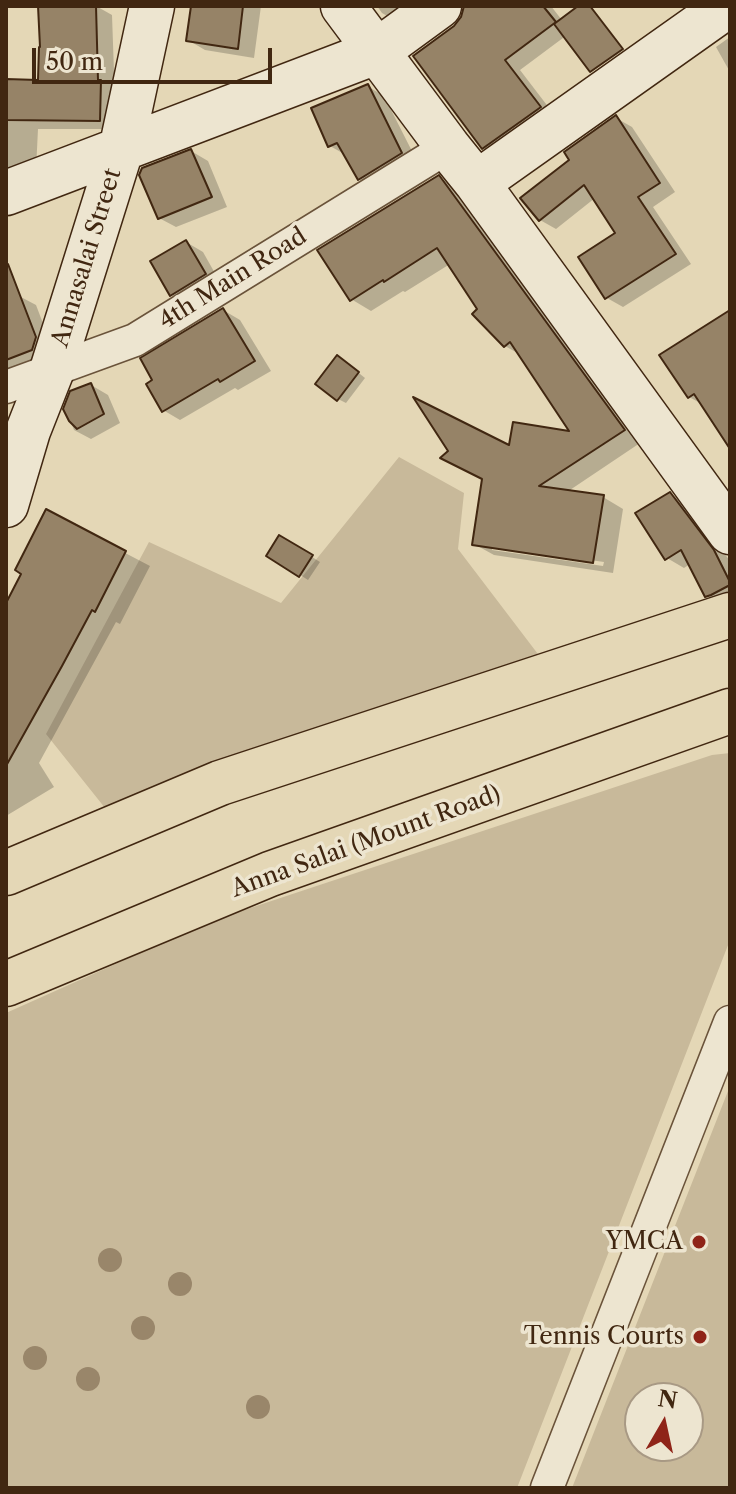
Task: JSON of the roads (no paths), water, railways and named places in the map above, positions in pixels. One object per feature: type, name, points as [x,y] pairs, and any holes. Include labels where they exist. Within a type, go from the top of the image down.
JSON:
[{"type":"main road","points":[[6,873],[220,783],[730,615]]},
{"type":"main road","name":"Anna Salai (Mount Road)","points":[[6,984],[270,874],[730,711]]},
{"type":"street","name":"Annasalai Street","points":[[6,505],[121,150],[152,6]]},
{"type":"street","points":[[343,6],[477,183],[730,532]]},
{"type":"street","points":[[6,193],[376,52],[439,6]]},
{"type":"street","points":[[477,183],[727,6]]},
{"type":"street","name":"4th Main Road","points":[[6,387],[135,340],[448,147]]},
{"type":"street","points":[[547,1488],[730,1022]]},
{"type":"place","name":"YMCA","points":[[699,1242]]},
{"type":"place","name":"Tennis Courts","points":[[700,1337]]}]
